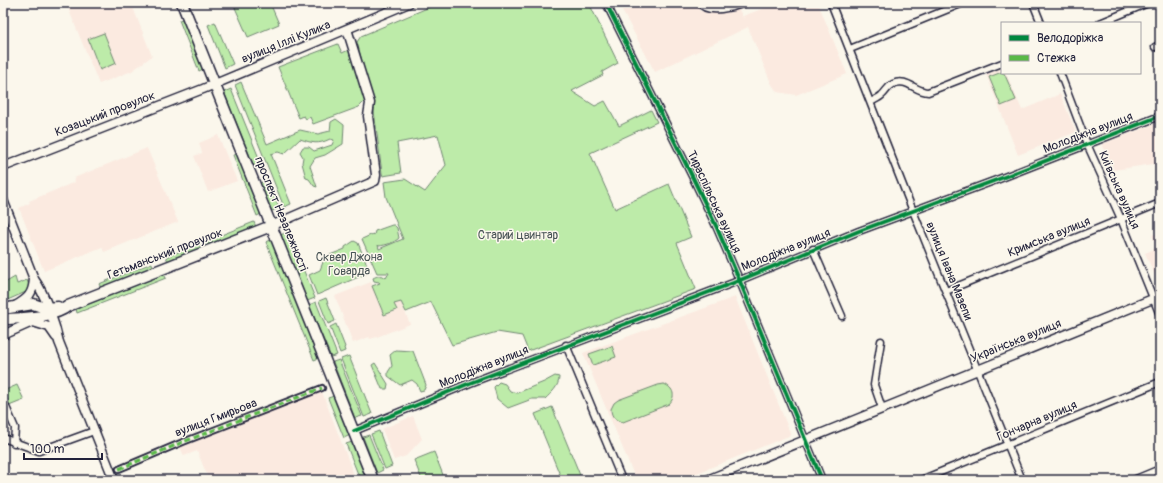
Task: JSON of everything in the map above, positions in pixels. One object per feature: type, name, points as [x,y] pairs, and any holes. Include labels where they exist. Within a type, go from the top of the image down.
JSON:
[{"type":"main road","name":"проспект Незалежності","points":[[182,3],[373,480]]},
{"type":"main road","name":"Гетьманський провулок","points":[[50,314],[271,226]]},
{"type":"main road","points":[[6,314],[33,304],[50,314]]},
{"type":"main road","points":[[6,314],[50,314]]},
{"type":"street","name":"вулиця Іллі Кулика","points":[[215,84],[409,3]]},
{"type":"street","name":"Тираспільська вулиця","points":[[606,3],[694,178],[740,280],[822,480]]},
{"type":"street","points":[[700,3],[703,7],[719,9],[745,3]]},
{"type":"street","name":"вулиця Івана Мазепи","points":[[831,3],[912,210],[1022,480]]},
{"type":"street","points":[[850,49],[963,3]]},
{"type":"street","points":[[1033,3],[1041,22]]},
{"type":"street","points":[[1102,22],[1148,3]]},
{"type":"street","points":[[271,226],[375,181],[376,175],[368,116],[370,103],[347,29]]},
{"type":"street","points":[[871,102],[883,94],[888,87],[894,84],[904,82],[923,92],[928,92],[1001,63]]},
{"type":"street","name":"Київська вулиця","points":[[1060,74],[1087,144],[1157,298],[1160,315]]},
{"type":"street","name":"Козацький провулок","points":[[3,167],[215,84]]},
{"type":"street","name":"Молодіжна вулиця","points":[[354,431],[566,345],[740,280],[912,210],[1160,116]]},
{"type":"street","points":[[3,200],[34,279],[41,291],[59,342],[114,480]]},
{"type":"street","name":"Кримська вулиця","points":[[946,291],[1160,203]]},
{"type":"street","name":"Молодіжна вулиця","points":[[813,249],[842,316]]},
{"type":"street","points":[[6,314],[31,295],[34,279]]},
{"type":"street","name":"Українська вулиця","points":[[707,480],[978,369],[1157,298]]},
{"type":"street","points":[[3,334],[50,314]]},
{"type":"street","points":[[882,341],[874,385],[882,408]]},
{"type":"street","points":[[566,345],[622,480]]},
{"type":"street","name":"Гончарна вулиця","points":[[921,480],[1160,382]]},
{"type":"street","name":"вулиця Гмирьова","points":[[119,469],[183,442],[322,388]]},
{"type":"street","points":[[3,400],[15,428],[14,442]]},
{"type":"street","points":[[3,438],[39,451],[94,431]]},
{"type":"street","points":[[1136,480],[1160,470]]},
{"type":"shaded area","points":[[66,3],[118,3],[132,5],[152,56],[132,71],[99,84]]},
{"type":"shaded area","points":[[618,3],[697,3],[700,11],[718,12],[738,8],[744,19],[743,16],[778,3],[818,3],[847,74],[796,95],[777,92],[771,83],[748,27],[655,72]]},
{"type":"shaded area","points":[[1001,68],[1001,74],[1006,74],[1022,110],[1060,94],[1076,132],[1018,155],[986,74]]},
{"type":"shaded area","points":[[1160,122],[1160,163],[1114,170],[1102,144]]},
{"type":"shaded area","points":[[218,135],[237,181],[208,192],[194,156],[202,153],[199,143]]},
{"type":"shaded area","points":[[147,148],[178,222],[104,252],[102,247],[44,271],[19,208],[30,203],[29,201],[75,182],[74,178]]},
{"type":"shaded area","points":[[1160,232],[1160,287],[1145,253],[1157,248],[1152,235]]},
{"type":"shaded area","points":[[371,282],[384,315],[397,310],[394,304],[401,302],[410,324],[377,337],[370,339],[369,337],[353,343],[335,296]]},
{"type":"shaded area","points":[[735,297],[791,435],[680,480],[636,480],[583,353]]},
{"type":"shaded area","points":[[322,392],[356,480],[209,480],[197,451],[184,456],[180,447]]},
{"type":"shaded area","points":[[413,416],[422,439],[406,456],[394,460],[382,429]]},
{"type":"green space","points":[[233,3],[270,3],[279,24],[248,37]]},
{"type":"green space","name":"Старий цвинтар","points":[[439,3],[589,3],[618,63],[602,72],[603,75],[572,91],[595,106],[605,101],[619,126],[651,110],[657,122],[590,153],[615,209],[669,184],[691,237],[677,243],[696,289],[528,351],[522,336],[497,332],[452,345],[431,302],[406,312],[401,302],[394,304],[397,310],[384,315],[372,286],[380,283],[374,281],[373,278],[381,276],[386,278],[389,273],[377,273],[362,239],[373,234],[374,235],[375,231],[394,225],[397,228],[399,238],[390,244],[378,245],[379,249],[403,239],[386,197],[384,182],[405,179],[425,192],[446,165],[438,135],[397,143],[401,173],[383,176],[373,103],[357,42],[361,36]]},
{"type":"green space","points":[[183,19],[203,69],[199,71],[179,20]]},
{"type":"green space","points":[[215,22],[233,64],[225,68],[208,25]]},
{"type":"green space","points":[[104,33],[116,63],[100,70],[88,39]]},
{"type":"green space","points":[[338,44],[342,53],[351,49],[366,100],[359,107],[313,124],[310,117],[306,119],[304,116],[299,118],[278,67]]},
{"type":"green space","points":[[1001,72],[1001,74],[1004,74],[1016,100],[1001,106],[989,77]]},
{"type":"green space","points":[[241,82],[267,144],[300,130],[318,134],[330,131],[331,122],[336,119],[344,125],[343,144],[325,155],[315,158],[310,166],[317,187],[306,178],[302,163],[303,157],[300,152],[303,147],[309,147],[314,151],[332,145],[334,140],[330,139],[315,143],[300,139],[284,154],[278,152],[271,154],[291,204],[284,207],[235,85]]},
{"type":"green space","points":[[231,89],[261,163],[254,166],[224,92]]},
{"type":"green space","points":[[237,154],[261,214],[257,216],[233,155]]},
{"type":"green space","points":[[268,180],[279,208],[272,211],[260,183]]},
{"type":"green space","points":[[254,222],[256,227],[168,261],[166,257]]},
{"type":"green space","points":[[288,232],[315,298],[307,301],[280,235]]},
{"type":"green space","points":[[271,240],[319,358],[314,360],[266,242]]},
{"type":"green space","name":"Сквер Джона Говарда","points":[[354,241],[358,243],[370,272],[317,295],[309,275],[320,270],[325,257],[345,249],[345,247]]},
{"type":"green space","points":[[152,263],[153,267],[101,288],[99,284]]},
{"type":"green space","points":[[164,274],[166,278],[77,313],[76,309]]},
{"type":"green space","points":[[15,277],[17,284],[27,280],[30,288],[28,291],[3,302],[3,284]]},
{"type":"green space","points":[[326,298],[335,321],[328,324],[319,301]]},
{"type":"green space","points":[[316,302],[337,355],[331,357],[309,305]]},
{"type":"green space","points":[[336,324],[345,347],[345,351],[340,353],[330,327]]},
{"type":"green space","points":[[612,346],[616,357],[593,365],[589,354]]},
{"type":"green space","points":[[396,350],[413,351],[426,385],[424,390],[420,391],[417,384],[412,380],[400,385],[388,376],[388,372],[392,366],[390,355]]},
{"type":"green space","points":[[349,356],[372,414],[364,417],[341,359]]},
{"type":"green space","points":[[339,360],[362,416],[355,418],[333,362]]},
{"type":"green space","points":[[375,363],[388,384],[387,389],[382,389],[372,365]]},
{"type":"green space","points":[[555,376],[559,377],[558,384],[545,399],[532,399],[508,408],[497,399],[494,387],[499,382],[505,384],[510,391],[517,393]]},
{"type":"green space","points":[[664,384],[672,390],[673,393],[673,398],[669,404],[623,422],[616,420],[613,416],[611,409],[614,403],[618,400]]},
{"type":"green space","points":[[17,385],[24,400],[9,406],[3,391]]},
{"type":"green space","points":[[334,396],[350,435],[344,438],[328,398]]},
{"type":"green space","points":[[552,407],[582,480],[562,480],[535,414]]},
{"type":"green space","points":[[379,431],[392,466],[385,469],[371,434]]},
{"type":"green space","points":[[369,435],[383,470],[377,473],[363,437]]},
{"type":"green space","points":[[352,442],[366,476],[360,479],[346,444]]},
{"type":"green space","points":[[434,452],[445,480],[422,480],[414,460]]},
{"type":"marked path","points":[[119,469],[183,442],[322,388]]},
{"type":"cycle path","points":[[606,3],[717,228],[822,480]]},
{"type":"cycle path","points":[[354,431],[470,383],[733,283],[859,231],[999,179],[1160,116]]}]
